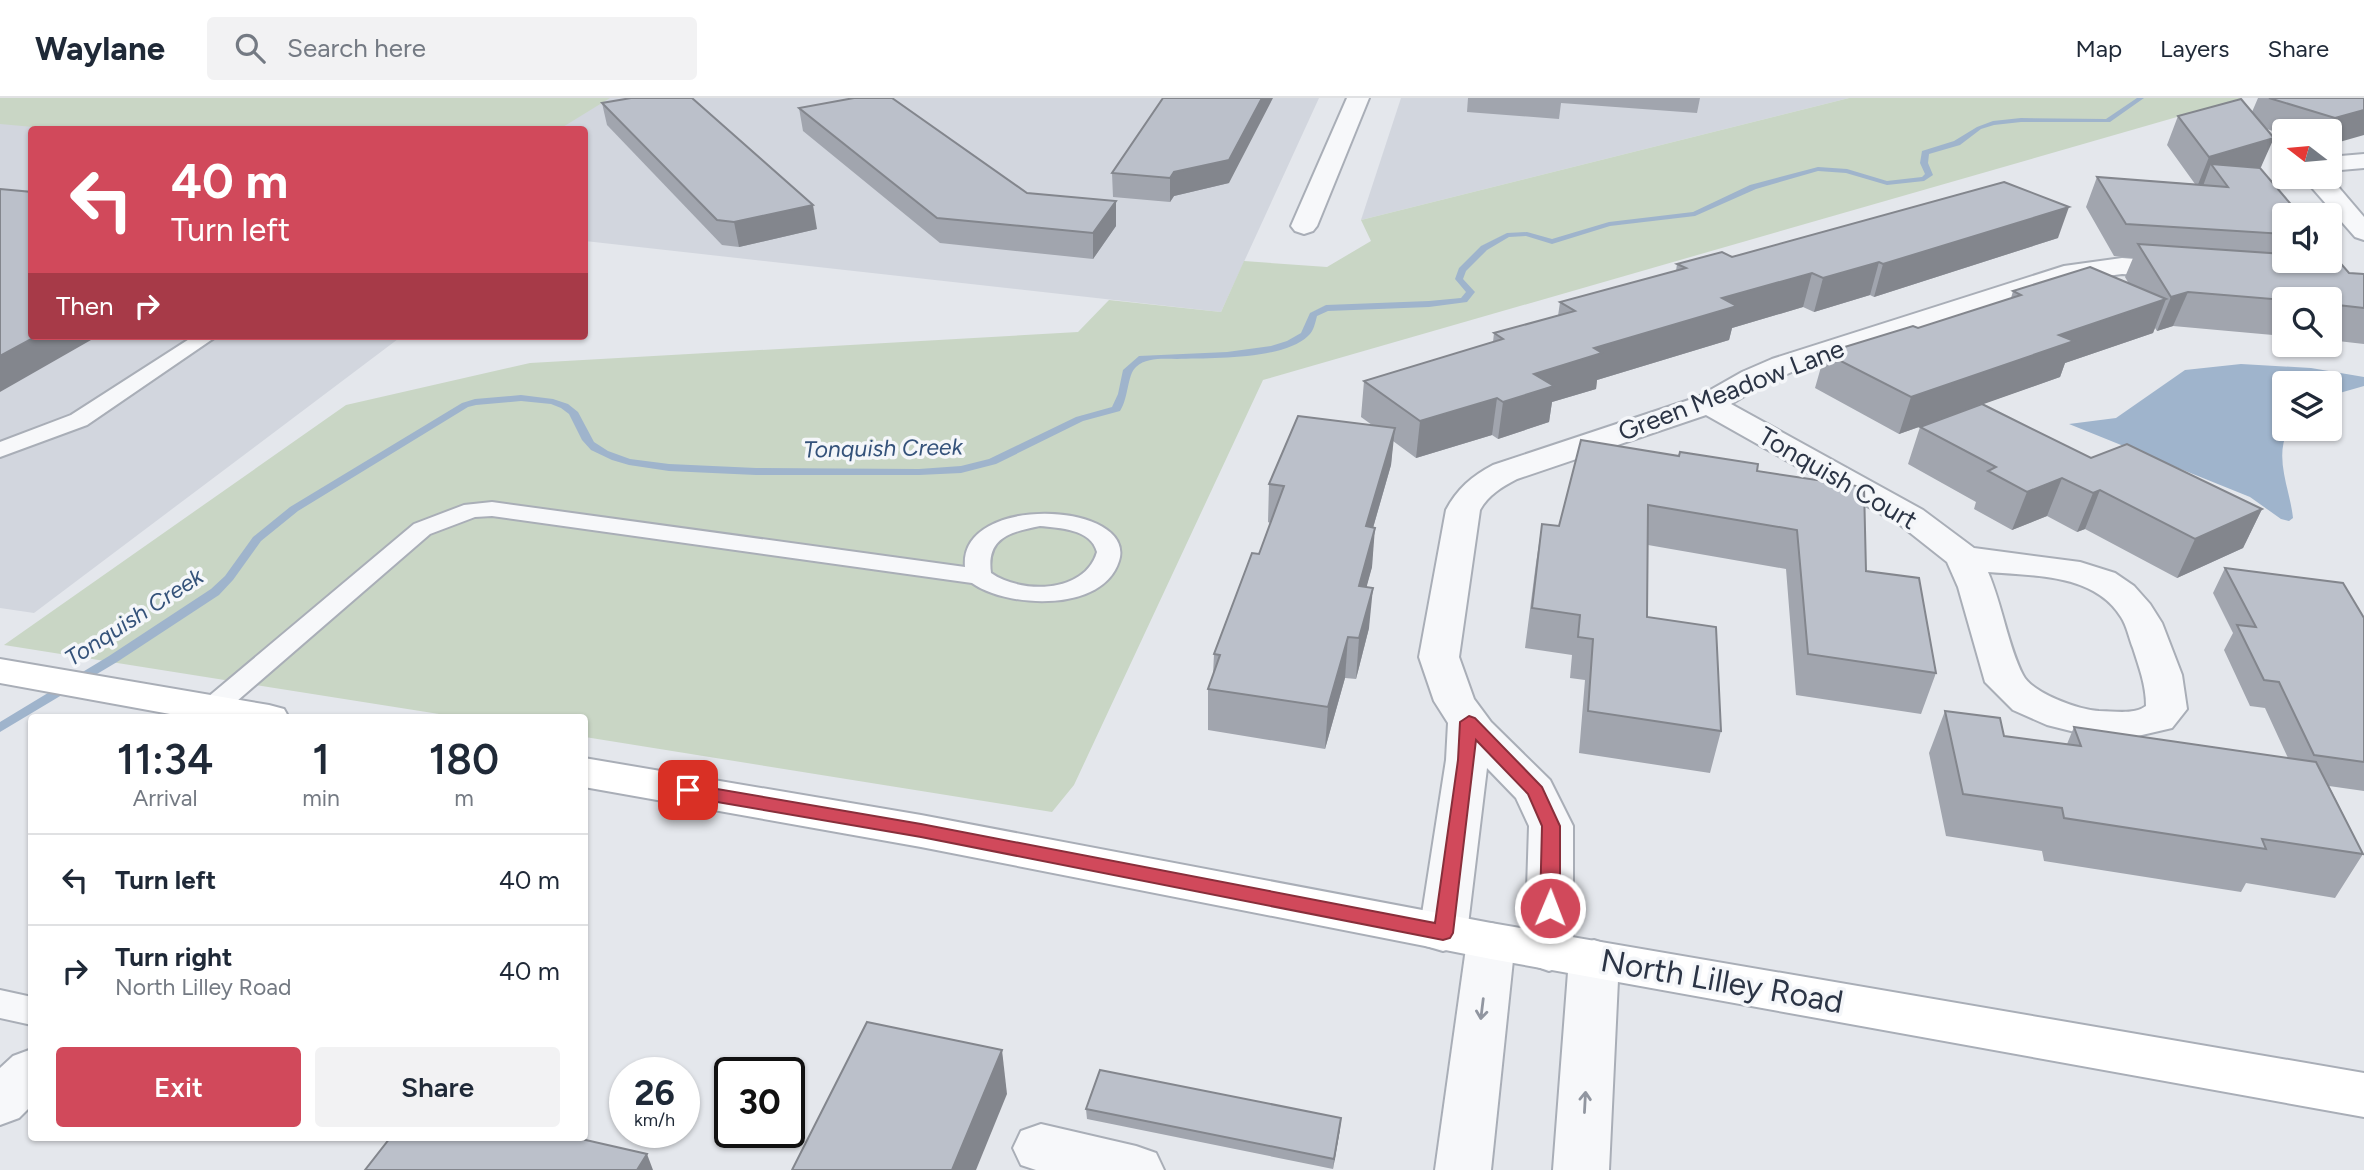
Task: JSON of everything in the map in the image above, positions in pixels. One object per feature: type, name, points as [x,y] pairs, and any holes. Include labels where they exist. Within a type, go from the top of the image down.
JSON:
[{"type":"street","points":[[1304,226],[1358,98]]},
{"type":"street","points":[[2342,163],[2364,162]]},
{"type":"street","points":[[2326,189],[2364,232]]},
{"type":"street","name":"Green Meadow Lane","points":[[1581,1170],[1572,955],[1551,826],[1535,791],[1469,722],[1454,701],[1439,657],[1463,510],[1469,496],[1484,482],[1505,472],[1709,404],[1783,365],[2073,272],[2122,266],[2210,271]]},
{"type":"street","name":"Tonquish Court","points":[[1709,404],[1911,517],[1963,557],[1987,563],[2039,565],[2068,570],[2095,579],[2121,595],[2138,613],[2167,687],[2167,709],[2157,719],[2129,725],[2095,724],[2062,716],[2027,701],[2005,682],[1976,587],[1963,557]]},
{"type":"street","points":[[19,674],[246,714]]},
{"type":"street","points":[[1463,1170],[1469,722]]},
{"type":"street","name":"North Lilley Road","points":[[588,773],[921,831],[1467,937],[2364,1095]]},
{"type":"street","points":[[0,1102],[28,1075]]},
{"type":"street","points":[[1041,1148],[1136,1170]]},
{"type":"lane","points":[[0,450],[79,420],[201,340]]},
{"type":"lane","points":[[212,708],[422,528],[472,510],[492,509],[979,576],[994,587],[1010,591],[1055,593],[1078,587],[1095,578],[1106,566],[1109,553],[1105,541],[1094,531],[1079,524],[1040,519],[1001,529],[987,538],[978,549],[975,561],[979,576]]},
{"type":"lane","points":[[0,1004],[28,1010]]},
{"type":"shaded area","points":[[0,98],[1319,98],[1221,312],[588,241],[588,126],[28,126],[28,340],[397,340],[34,613],[0,608]]},
{"type":"shaded area","points":[[1401,98],[1849,98],[1361,220]]},
{"type":"green space","points":[[0,98],[610,98],[564,126],[28,127],[0,124]]},
{"type":"green space","points":[[1849,98],[2243,98],[1263,380],[1074,785],[1052,812],[588,737],[588,714],[439,714],[4,645],[346,405],[530,363],[1078,332],[1109,300],[1221,312],[1244,261],[1327,267],[1371,241],[1361,220]]},
{"type":"water","points":[[2241,364],[2329,371],[2272,371],[2272,441],[2284,441],[2282,461],[2293,518],[2289,521],[2281,519],[2250,497],[2069,424],[2116,418],[2185,370]]},
{"type":"water","points":[[2342,373],[2364,377],[2364,386],[2342,392]]},
{"type":"building","points":[[631,98],[692,98],[813,205],[734,222],[717,220],[602,103]]},
{"type":"building","points":[[854,98],[892,98],[1027,193],[1116,201],[1093,233],[937,218],[799,108]]},
{"type":"building","points":[[1163,98],[1262,98],[1229,160],[1174,172],[1170,178],[1112,173]]},
{"type":"building","points":[[2269,98],[2364,98],[2364,110],[2335,118]]},
{"type":"building","points":[[2241,99],[2272,139],[2209,157],[2178,116]]},
{"type":"building","points":[[2211,164],[2260,168],[2272,182],[2272,189],[2278,189],[2290,203],[2272,203],[2272,233],[2126,224],[2097,177],[2228,187]]},
{"type":"building","points":[[2004,182],[2069,207],[1883,264],[1879,262],[1823,278],[1812,273],[1722,298],[1737,306],[1594,348],[1602,353],[1534,374],[1554,386],[1503,402],[1497,398],[1420,421],[1364,381],[1503,339],[1494,333],[1575,311],[1560,302],[1686,268],[1677,264],[1722,252],[1732,257]]},
{"type":"building","points":[[0,189],[28,192],[30,340],[0,356]]},
{"type":"building","points":[[2138,244],[2272,253],[2272,273],[2342,273],[2342,265],[2349,273],[2364,274],[2364,308],[2342,305],[2342,287],[2272,287],[2272,299],[2188,292],[2171,297]]},
{"type":"building","points":[[2090,267],[2166,299],[2059,335],[2074,341],[1911,397],[1825,353],[1913,326],[1918,328],[2021,295],[2013,291]]},
{"type":"building","points":[[1982,404],[2091,458],[2127,444],[2262,509],[2195,539],[2100,490],[2093,493],[2062,478],[2027,492],[1988,471],[1996,467],[1920,427]]},
{"type":"building","points":[[1298,416],[1395,428],[1366,526],[1375,528],[1359,586],[1373,588],[1359,638],[1348,637],[1328,707],[1208,689],[1220,655],[1214,654],[1252,553],[1259,554],[1284,486],[1269,484]]},
{"type":"building","points":[[1581,440],[1679,456],[1680,452],[1758,464],[1757,471],[1864,487],[1866,571],[1919,578],[1936,673],[1808,654],[1797,530],[1648,505],[1647,617],[1716,627],[1721,731],[1588,711],[1593,639],[1578,637],[1580,615],[1532,608],[1542,524],[1559,526]]},
{"type":"building","points":[[2225,568],[2343,583],[2364,618],[2364,762],[2314,755],[2279,682],[2264,680],[2237,625],[2256,627]]},
{"type":"building","points":[[1945,711],[2000,718],[2004,736],[2081,746],[2074,727],[2316,762],[2363,854],[2262,839],[2266,849],[2064,818],[2062,808],[1963,794]]},
{"type":"building","points":[[867,1022],[1002,1050],[952,1170],[792,1170]]},
{"type":"building","points":[[1100,1070],[1341,1118],[1334,1159],[1086,1109]]},
{"type":"building","points":[[388,1141],[588,1141],[609,1145],[609,1148],[647,1154],[637,1170],[365,1170]]},
{"type":"waterway","name":"Tonquish Creek","points":[[0,728],[215,592],[229,578],[257,539],[294,509],[465,405],[475,402],[521,398],[565,406],[573,412],[587,440],[595,448],[616,458],[656,466],[756,471],[919,472],[974,467],[1011,454],[1080,419],[1116,409],[1121,401],[1128,370],[1142,358],[1272,349],[1304,335],[1313,315],[1326,308],[1464,300],[1471,292],[1459,279],[1462,270],[1484,248],[1507,235],[1527,234],[1552,242],[1609,224],[1695,214],[1753,187],[1818,169],[1847,171],[1887,183],[1924,179],[1929,175],[1924,163],[1925,153],[1957,143],[1979,128],[1993,123],[2021,120],[2108,121],[2141,98]]},
{"type":"route","points":[[688,790],[921,831],[1443,933],[1467,760],[1469,722],[1535,791],[1551,826],[1550,908]]}]
